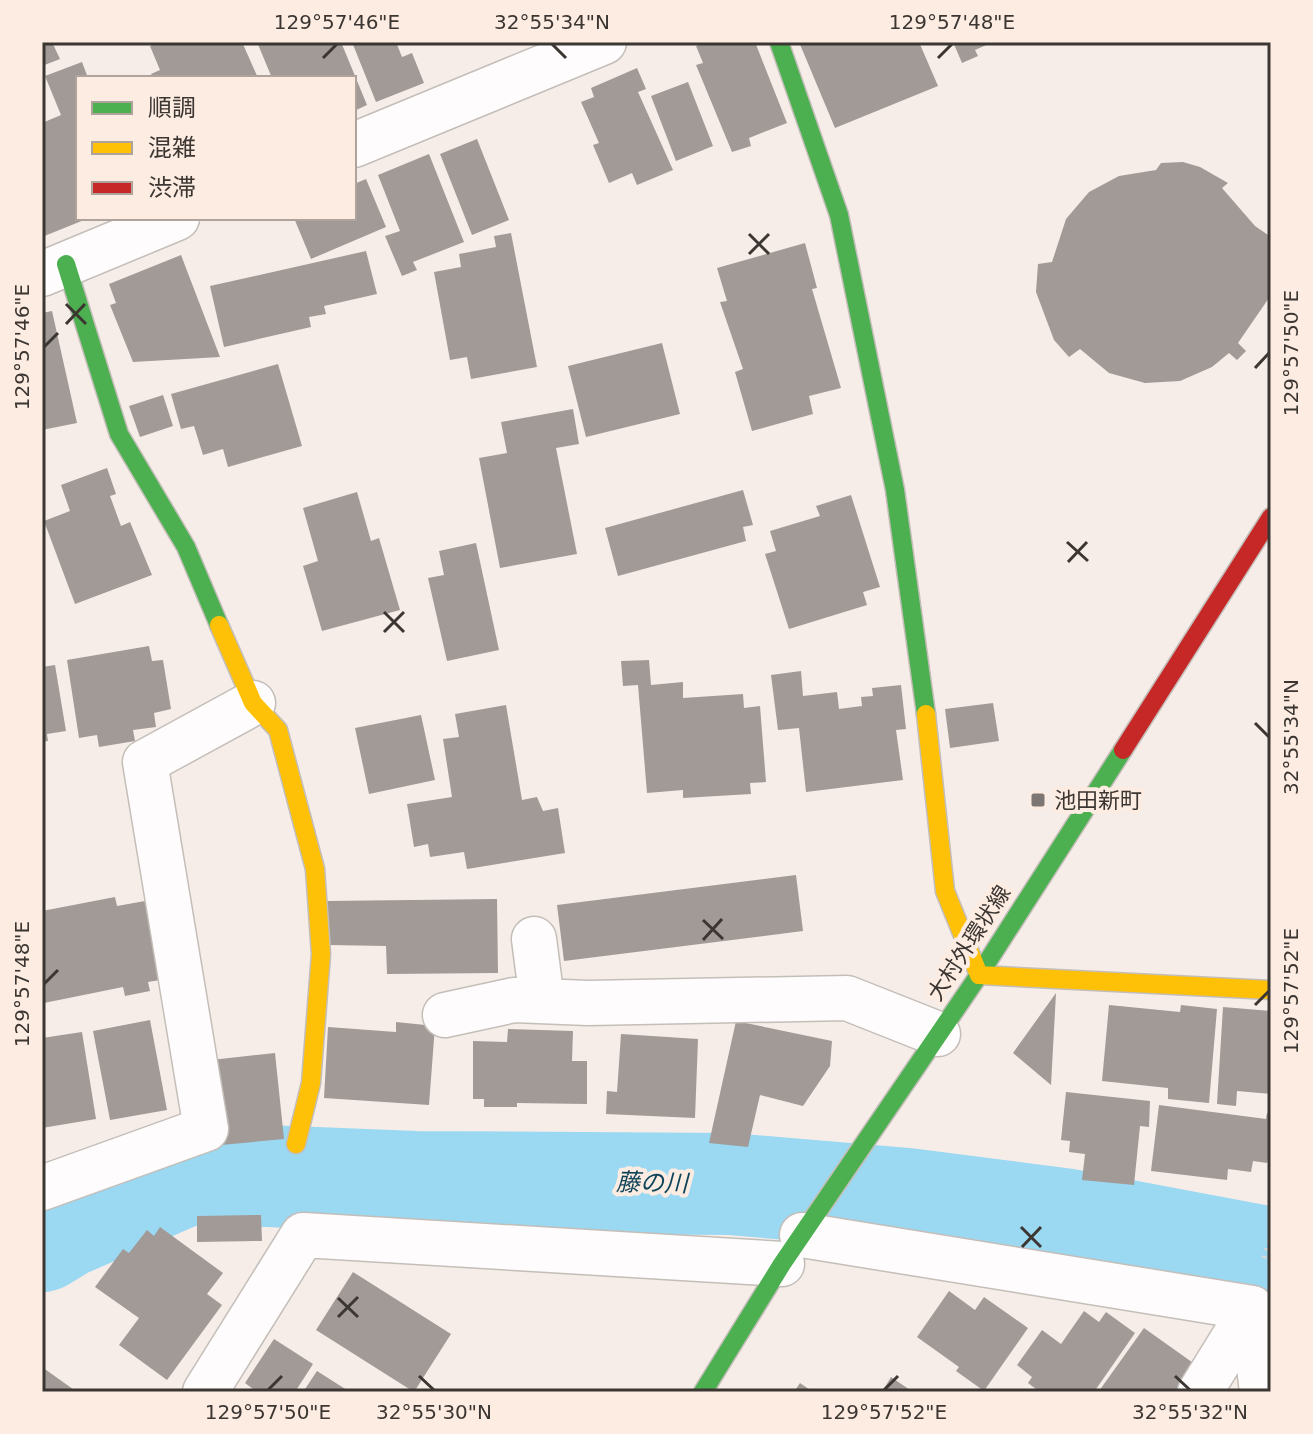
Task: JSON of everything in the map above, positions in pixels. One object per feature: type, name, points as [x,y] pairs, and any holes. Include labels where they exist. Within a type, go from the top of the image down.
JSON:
[{"type":"street","points":[[356,144],[604,42]]},
{"type":"street","points":[[779,42],[839,215],[897,505],[916,627],[945,891],[979,975],[1271,990]]},
{"type":"street","points":[[172,220],[54,269],[119,434],[186,547],[253,703],[278,730],[315,869],[321,954],[311,1083],[296,1144]]},
{"type":"street","name":"大村外環状線","points":[[703,1392],[797,1243],[979,975],[1271,517]]},
{"type":"street","points":[[42,1188],[206,1129],[145,762],[253,703]]},
{"type":"street","points":[[534,939],[542,1001]]},
{"type":"street","points":[[445,1015],[514,1000],[847,998],[938,1034]]},
{"type":"street","points":[[205,1392],[303,1235],[797,1243],[1252,1308]]},
{"type":"street","points":[[1200,1392],[1252,1308]]},
{"type":"street","points":[[1252,1308],[1262,1392]]},
{"type":"building","points":[[42,42],[52,42],[60,59],[42,66]]},
{"type":"building","points":[[159,42],[242,42],[257,76],[152,76],[160,70],[150,46]]},
{"type":"building","points":[[257,42],[341,42],[355,76],[271,76]]},
{"type":"building","points":[[352,42],[396,42],[402,57],[412,53],[424,83],[376,102]]},
{"type":"building","points":[[706,42],[755,42],[787,123],[749,138],[751,146],[732,152],[696,65],[703,63],[696,46]]},
{"type":"building","points":[[799,42],[919,42],[938,86],[835,128]]},
{"type":"building","points":[[953,42],[993,42],[975,50],[978,56],[962,63]]},
{"type":"building","points":[[82,62],[87,76],[76,76],[76,220],[84,220],[42,237],[42,123],[61,115],[45,76]]},
{"type":"building","points":[[637,68],[646,89],[638,92],[673,170],[637,185],[632,173],[609,183],[593,145],[599,143],[581,102],[594,97],[591,88]]},
{"type":"building","points":[[356,78],[367,105],[356,110]]},
{"type":"building","points":[[688,82],[713,146],[676,161],[651,96]]},
{"type":"building","points":[[477,139],[509,220],[472,235],[440,154]]},
{"type":"building","points":[[429,154],[464,242],[413,262],[417,270],[402,276],[385,236],[400,231],[378,175]]},
{"type":"building","points":[[1183,162],[1200,167],[1228,183],[1222,188],[1255,226],[1271,237],[1271,295],[1238,343],[1246,351],[1237,360],[1229,353],[1212,367],[1180,381],[1145,383],[1109,373],[1080,349],[1069,357],[1054,340],[1036,292],[1038,264],[1052,262],[1066,219],[1089,192],[1119,176],[1156,170],[1161,163]]},
{"type":"building","points":[[366,179],[386,227],[311,259],[295,220],[356,220],[356,183]]},
{"type":"building","points":[[511,233],[537,367],[471,379],[467,357],[450,360],[434,272],[461,267],[459,254],[496,247],[494,236]]},
{"type":"building","points":[[805,243],[817,288],[812,289],[841,388],[809,396],[813,414],[752,431],[735,372],[743,369],[720,302],[727,301],[717,268]]},
{"type":"building","points":[[366,251],[377,294],[324,306],[326,314],[309,317],[311,327],[224,347],[210,286]]},
{"type":"building","points":[[181,255],[220,357],[133,362],[110,305],[116,303],[109,284]]},
{"type":"building","points":[[52,311],[77,423],[42,430],[42,313]]},
{"type":"building","points":[[662,343],[680,414],[586,437],[568,366]]},
{"type":"building","points":[[278,364],[302,446],[228,467],[223,449],[203,455],[194,426],[181,429],[171,394]]},
{"type":"building","points":[[163,395],[173,426],[140,437],[129,406]]},
{"type":"building","points":[[573,409],[579,444],[556,448],[577,554],[500,568],[479,458],[507,453],[501,422]]},
{"type":"building","points":[[107,468],[116,494],[110,496],[121,526],[130,522],[152,575],[75,604],[44,521],[70,511],[61,485]]},
{"type":"building","points":[[743,490],[753,525],[743,527],[746,541],[618,576],[605,528]]},
{"type":"building","points":[[357,492],[371,541],[379,538],[400,610],[322,631],[303,566],[318,561],[303,508]]},
{"type":"building","points":[[851,495],[880,587],[863,592],[867,605],[789,629],[765,554],[776,551],[770,531],[820,516],[816,506]]},
{"type":"building","points":[[476,543],[499,650],[447,661],[428,578],[444,575],[439,551]]},
{"type":"building","points":[[149,646],[152,661],[163,660],[171,709],[154,713],[156,727],[133,730],[135,741],[99,747],[97,735],[79,738],[67,660]]},
{"type":"building","points":[[649,660],[651,685],[683,682],[683,698],[743,694],[744,708],[760,706],[766,782],[750,783],[751,794],[683,798],[683,790],[647,793],[638,685],[623,686],[621,661]]},
{"type":"building","points":[[55,665],[66,731],[47,734],[48,741],[42,742],[42,667]]},
{"type":"building","points":[[801,671],[803,696],[837,692],[839,709],[862,706],[861,697],[873,696],[872,688],[901,685],[906,729],[896,730],[903,780],[806,792],[799,728],[778,730],[771,675]]},
{"type":"building","points":[[993,703],[999,741],[950,748],[945,709]]},
{"type":"building","points":[[506,705],[522,800],[537,797],[543,811],[558,808],[565,853],[467,869],[464,852],[430,857],[428,844],[414,847],[407,804],[452,797],[443,739],[459,737],[455,714]]},
{"type":"building","points":[[421,715],[435,780],[369,794],[355,728]]},
{"type":"building","points":[[796,875],[803,931],[564,961],[557,905]]},
{"type":"building","points":[[115,897],[117,906],[145,901],[160,980],[148,982],[150,991],[125,996],[123,987],[44,1003],[42,911]]},
{"type":"building","points":[[497,899],[498,973],[387,974],[386,946],[329,945],[327,901]]},
{"type":"building","points":[[1056,993],[1051,1085],[1013,1053]]},
{"type":"building","points":[[1109,1005],[1180,1012],[1181,1005],[1217,1009],[1209,1103],[1168,1099],[1168,1088],[1102,1081]]},
{"type":"building","points":[[1223,1007],[1271,1011],[1271,1094],[1237,1091],[1236,1106],[1217,1104]]},
{"type":"building","points":[[150,1020],[167,1110],[110,1120],[93,1031]]},
{"type":"building","points":[[736,1021],[832,1041],[830,1066],[803,1106],[760,1095],[748,1147],[709,1143]]},
{"type":"building","points":[[396,1022],[435,1026],[429,1105],[324,1098],[328,1027],[396,1032]]},
{"type":"building","points":[[508,1029],[573,1031],[572,1061],[587,1061],[587,1104],[517,1103],[517,1107],[484,1107],[484,1099],[473,1099],[473,1041],[507,1042]]},
{"type":"building","points":[[82,1032],[96,1119],[42,1128],[42,1038]]},
{"type":"building","points":[[621,1034],[698,1039],[695,1118],[606,1114],[607,1091],[617,1092]]},
{"type":"building","points":[[275,1053],[284,1139],[221,1145],[211,1060]]},
{"type":"building","points":[[1066,1092],[1150,1101],[1149,1127],[1140,1126],[1134,1185],[1082,1180],[1085,1154],[1069,1152],[1070,1141],[1061,1140]]},
{"type":"building","points":[[1159,1105],[1266,1119],[1267,1113],[1271,1114],[1271,1153],[1267,1163],[1253,1161],[1251,1172],[1228,1169],[1227,1180],[1151,1171]]},
{"type":"building","points":[[261,1215],[262,1241],[197,1242],[197,1216]]},
{"type":"building","points":[[160,1227],[223,1273],[207,1294],[222,1305],[167,1380],[119,1345],[139,1318],[95,1287],[123,1249],[129,1253],[147,1230],[154,1236]]},
{"type":"building","points":[[353,1272],[451,1334],[414,1392],[316,1330]]},
{"type":"building","points":[[949,1291],[975,1310],[984,1297],[1028,1328],[984,1391],[956,1371],[959,1367],[917,1337]]},
{"type":"building","points":[[1084,1311],[1099,1322],[1106,1312],[1135,1333],[1094,1392],[1040,1392],[1028,1383],[1032,1377],[1017,1365],[1042,1330],[1061,1344]]},
{"type":"building","points":[[1144,1328],[1196,1365],[1191,1392],[1099,1391]]},
{"type":"building","points":[[274,1339],[313,1364],[295,1392],[257,1392],[245,1383]]},
{"type":"building","points":[[42,1367],[77,1392],[42,1392]]},
{"type":"building","points":[[317,1371],[350,1392],[303,1392]]},
{"type":"building","points":[[891,1377],[913,1392],[882,1392]]},
{"type":"building","points":[[800,1383],[813,1392],[794,1392]]},
{"type":"waterway","name":"藤の川","points":[[42,1241],[65,1227],[190,1173],[415,1182],[730,1184],[908,1199],[1063,1219],[1271,1258]]},
{"type":"traffic: fast","points":[[779,42],[839,215],[895,490],[926,714]]},
{"type":"traffic: fast","points":[[66,264],[119,434],[186,547],[219,625]]},
{"type":"traffic: fast","points":[[703,1392],[782,1264],[979,975],[1123,750]]},
{"type":"traffic: slow","points":[[219,625],[253,703],[278,730],[315,869],[321,954],[311,1083],[296,1144]]},
{"type":"traffic: slow","points":[[926,714],[945,891],[979,975],[1271,990]]},
{"type":"traffic: jam","points":[[1123,750],[1271,517]]},
{"type":"place","name":"池田新町","points":[[1038,800]]}]
